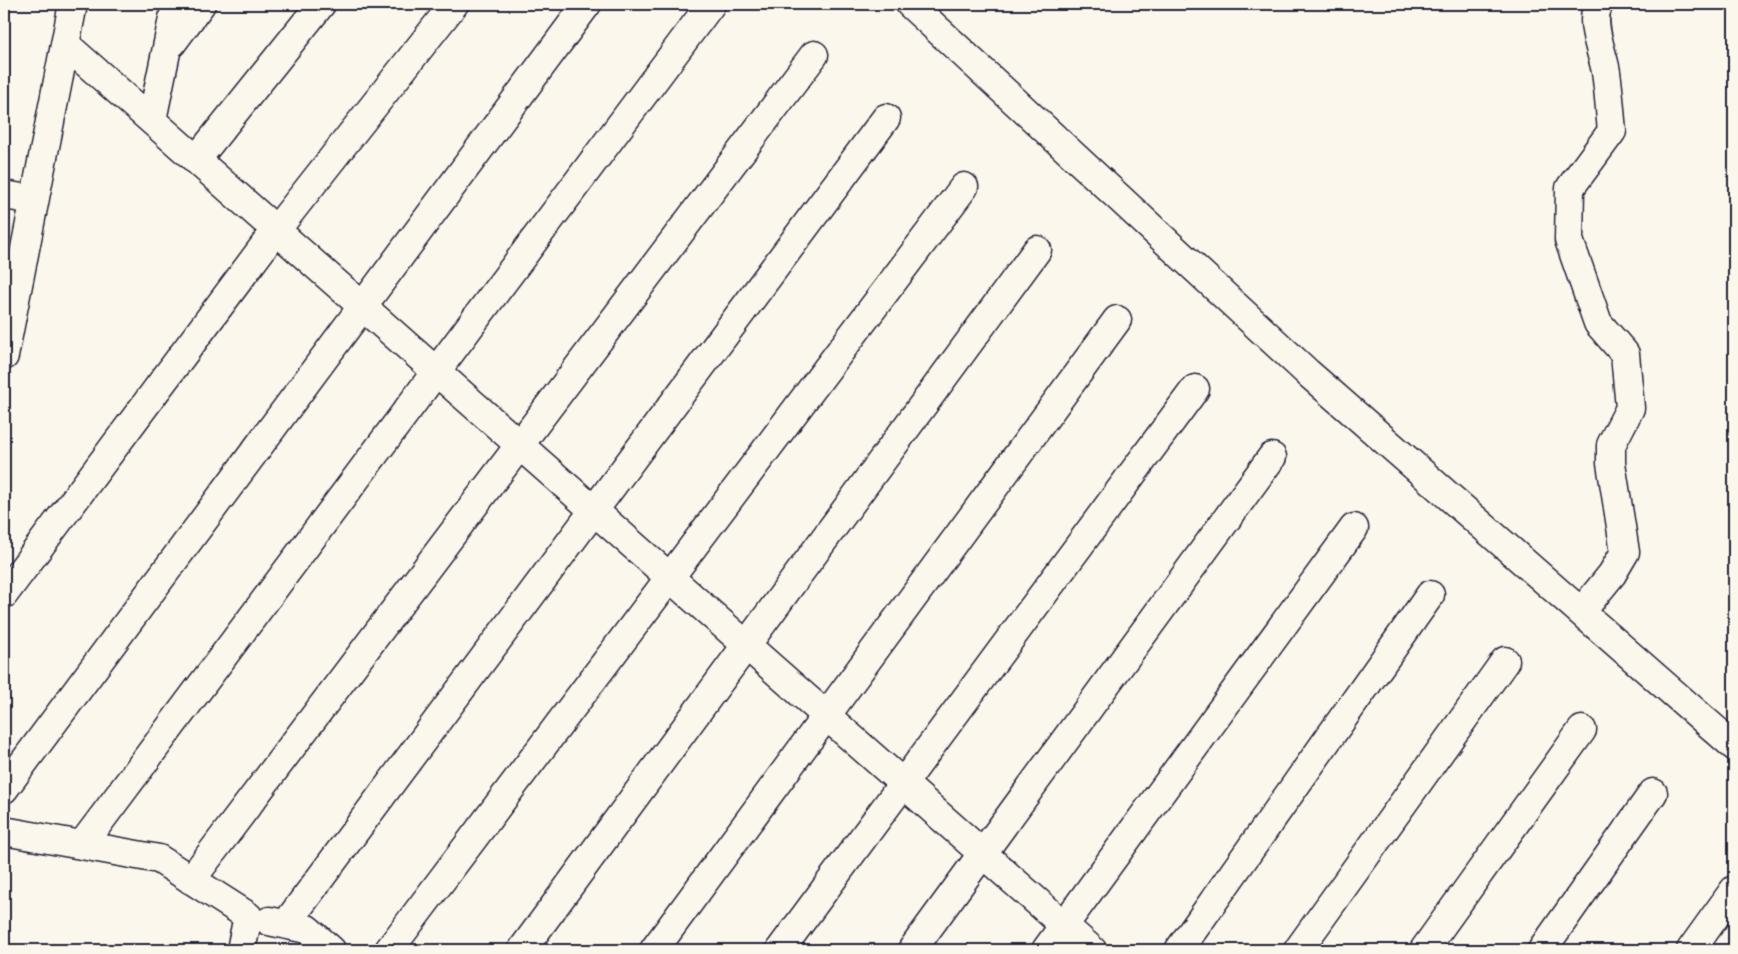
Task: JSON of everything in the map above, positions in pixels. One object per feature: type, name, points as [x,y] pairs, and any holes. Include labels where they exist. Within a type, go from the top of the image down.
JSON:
[{"type":"street","points":[[4,356],[73,4]]},
{"type":"street","points":[[152,120],[176,4]]},
{"type":"street","points":[[167,50],[201,4]]},
{"type":"street","points":[[196,160],[321,4]]},
{"type":"street","points":[[4,594],[276,230],[454,4]]},
{"type":"street","points":[[4,789],[587,4]]},
{"type":"street","points":[[82,845],[711,4]]},
{"type":"street","points":[[910,4],[1308,373],[1734,746]]},
{"type":"street","points":[[1581,612],[1612,574],[1625,552],[1611,463],[1611,445],[1630,408],[1625,354],[1598,323],[1569,240],[1570,188],[1612,131],[1606,71],[1598,40],[1595,10],[1599,4]]},
{"type":"street","points":[[65,44],[1092,950]]},
{"type":"street","points":[[191,880],[814,55]]},
{"type":"street","points":[[286,924],[886,118]]},
{"type":"street","points":[[389,950],[964,187]]},
{"type":"street","points":[[4,195],[34,200]]},
{"type":"street","points":[[522,950],[1037,250]]},
{"type":"street","points":[[654,950],[1117,320]]},
{"type":"street","points":[[780,950],[1196,389]]},
{"type":"street","points":[[912,950],[1272,457]]},
{"type":"street","points":[[1046,950],[1354,528]]},
{"type":"street","points":[[1179,950],[1430,595]]},
{"type":"street","points":[[1298,950],[1505,661]]},
{"type":"street","points":[[1424,950],[1582,730]]},
{"type":"street","points":[[1542,950],[1653,793]]},
{"type":"street","points":[[4,831],[159,859],[248,916],[307,930],[331,950]]},
{"type":"street","points":[[1690,950],[1734,890]]},
{"type":"street","points":[[241,950],[248,916]]}]
